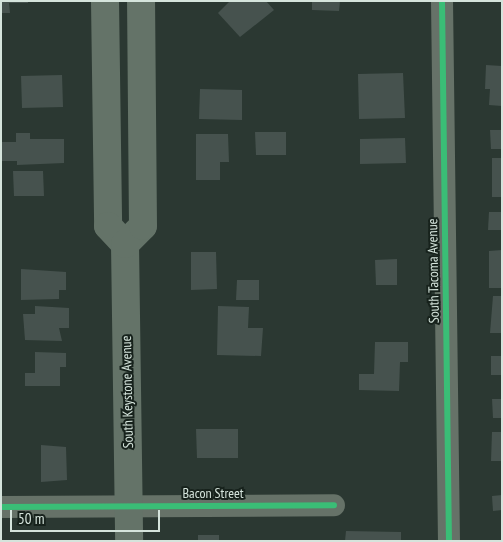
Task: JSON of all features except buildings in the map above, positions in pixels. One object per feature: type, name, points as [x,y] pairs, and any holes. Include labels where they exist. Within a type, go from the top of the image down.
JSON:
[{"type":"main road","points":[[105,1],[108,226],[126,244],[144,226],[141,1]]},
{"type":"main road","name":"South Keystone Avenue","points":[[126,244],[129,541]]},
{"type":"street","name":"South Tacoma Avenue","points":[[442,1],[449,541]]},
{"type":"street","name":"Bacon Street","points":[[1,507],[334,505]]},
{"type":"cycle path","points":[[442,1],[449,541]]},
{"type":"cycle path","points":[[1,507],[334,505]]}]
